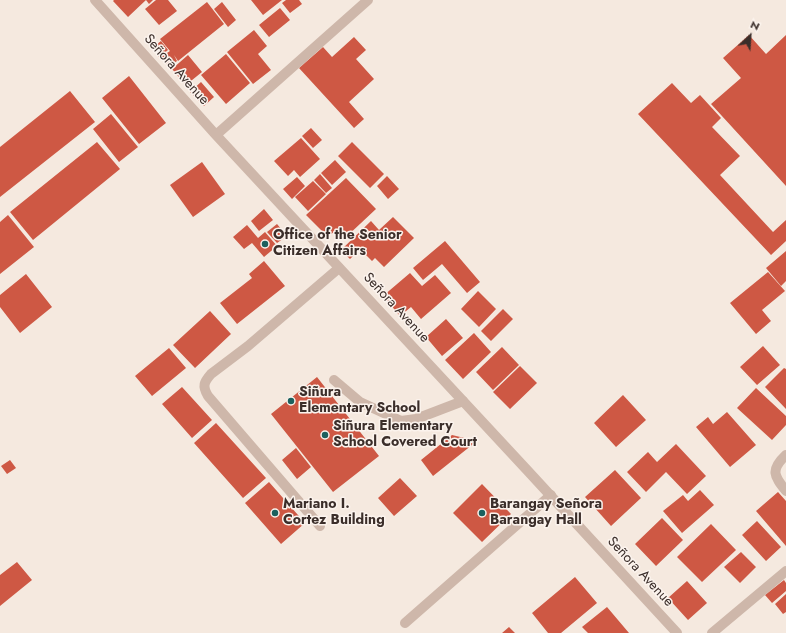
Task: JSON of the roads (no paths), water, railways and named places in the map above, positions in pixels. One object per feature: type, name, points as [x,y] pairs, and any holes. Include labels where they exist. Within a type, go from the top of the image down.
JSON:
[{"type":"street","name":"Señora Avenue","points":[[95,0],[216,135],[678,633]]},
{"type":"street","points":[[216,135],[368,0]]},
{"type":"street","points":[[320,526],[208,396],[204,385],[206,379],[211,374],[248,346],[339,268]]},
{"type":"street","points":[[334,380],[360,402],[401,421],[416,418],[463,401]]},
{"type":"street","points":[[786,455],[780,461],[775,471],[777,480],[786,490]]},
{"type":"street","points":[[405,623],[551,495]]},
{"type":"street","points":[[712,633],[786,571]]},
{"type":"place","name":"Office of the Senior Citizen Affairs","points":[[265,244]]},
{"type":"place","name":"Siñura Elementary School","points":[[291,401]]},
{"type":"place","name":"Siñura Elementary School Covered Court","points":[[325,435]]},
{"type":"place","name":"Mariano I. Cortez Building","points":[[275,513]]},
{"type":"place","name":"Barangay Señora Barangay Hall","points":[[482,513]]}]
